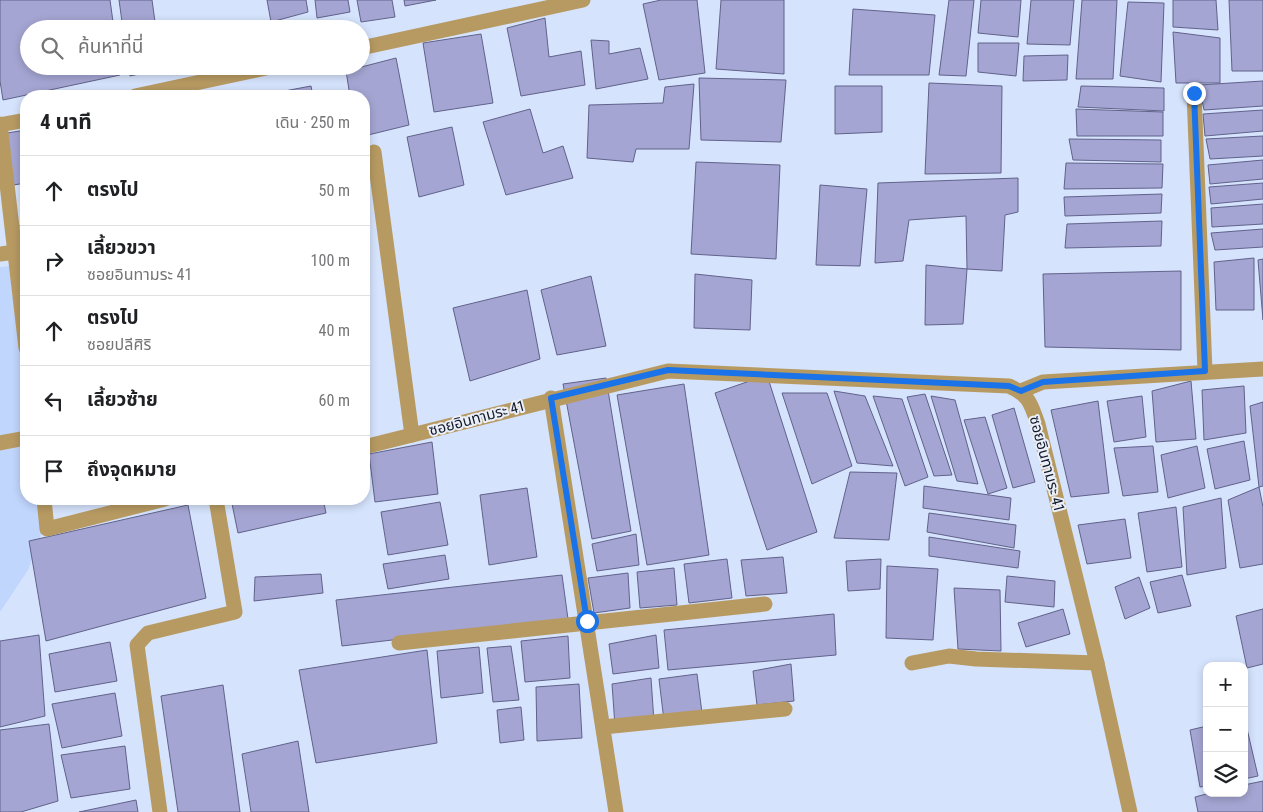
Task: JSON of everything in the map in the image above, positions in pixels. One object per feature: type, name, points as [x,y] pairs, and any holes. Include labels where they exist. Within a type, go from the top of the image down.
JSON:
[{"type":"street","points":[[370,46],[583,0]]},
{"type":"street","points":[[163,90],[233,75]]},
{"type":"street","points":[[1194,93],[1205,371]]},
{"type":"street","points":[[20,121],[0,124],[8,253],[20,316]]},
{"type":"street","points":[[374,152],[412,435]]},
{"type":"street","points":[[1021,391],[1043,382],[1263,369]]},
{"type":"street","name":"ซอยอินทามระ 41","points":[[370,446],[551,398],[668,370],[1009,386],[1021,391],[1029,400],[1038,424],[1098,664],[1130,812]]},
{"type":"street","points":[[551,398],[616,812]]},
{"type":"street","points":[[0,443],[20,439]]},
{"type":"street","points":[[45,505],[47,529],[141,505]]},
{"type":"street","points":[[160,812],[137,645],[148,633],[233,614],[217,505]]},
{"type":"street","points":[[400,643],[587,621],[765,604]]},
{"type":"street","points":[[912,663],[949,656],[1098,664]]},
{"type":"street","points":[[603,727],[785,709]]},
{"type":"shaded area","points":[[20,265],[20,505],[52,505],[28,570],[0,612],[0,267]]},
{"type":"building","points":[[0,0],[110,0],[113,20],[20,20],[20,75],[120,75],[50,90],[20,90],[20,96],[3,100],[0,81]]},
{"type":"building","points":[[119,0],[152,0],[155,20],[122,20]]},
{"type":"building","points":[[267,0],[306,0],[308,12],[278,20],[271,20]]},
{"type":"building","points":[[315,0],[348,0],[350,12],[317,18]]},
{"type":"building","points":[[357,0],[392,0],[395,17],[361,20]]},
{"type":"building","points":[[404,0],[436,0],[405,6]]},
{"type":"building","points":[[661,0],[697,0],[705,73],[659,80],[643,4]]},
{"type":"building","points":[[721,0],[784,0],[784,74],[716,69]]},
{"type":"building","points":[[949,0],[974,0],[966,76],[939,75]]},
{"type":"building","points":[[981,0],[1021,0],[1018,37],[978,33]]},
{"type":"building","points":[[1031,0],[1074,0],[1070,45],[1027,44]]},
{"type":"building","points":[[1082,0],[1117,0],[1113,79],[1076,79]]},
{"type":"building","points":[[1173,0],[1216,0],[1218,30],[1173,27]]},
{"type":"building","points":[[1229,0],[1263,0],[1263,71],[1232,71]]},
{"type":"building","points":[[1128,2],[1164,3],[1161,82],[1120,76]]},
{"type":"building","points":[[853,9],[935,15],[929,75],[849,75]]},
{"type":"building","points":[[545,18],[549,57],[581,51],[585,85],[521,96],[507,28]]},
{"type":"building","points":[[1173,32],[1220,38],[1220,83],[1176,83]]},
{"type":"building","points":[[481,34],[493,103],[434,112],[423,43]]},
{"type":"building","points":[[591,40],[609,41],[609,54],[640,48],[648,79],[596,89]]},
{"type":"building","points":[[978,43],[1019,43],[1016,76],[978,72]]},
{"type":"building","points":[[1068,55],[1067,80],[1023,81],[1024,56]]},
{"type":"building","points":[[396,58],[409,125],[370,135],[370,90],[349,90],[347,75],[370,75],[370,65]]},
{"type":"building","points":[[699,78],[786,80],[781,142],[701,140]]},
{"type":"building","points":[[1263,81],[1263,106],[1204,110],[1199,85]]},
{"type":"building","points":[[929,83],[1002,86],[1001,173],[925,174]]},
{"type":"building","points":[[694,84],[689,149],[636,149],[633,162],[587,158],[589,105],[663,103],[665,87]]},
{"type":"building","points":[[311,86],[312,90],[290,90]]},
{"type":"building","points":[[835,86],[882,86],[882,132],[835,134]]},
{"type":"building","points":[[1081,86],[1164,88],[1164,111],[1078,107]]},
{"type":"building","points":[[530,109],[543,153],[563,146],[573,178],[506,195],[483,122]]},
{"type":"building","points":[[1076,109],[1163,112],[1163,136],[1077,136]]},
{"type":"building","points":[[1263,110],[1263,131],[1205,136],[1203,114]]},
{"type":"building","points":[[452,127],[464,185],[419,197],[407,137]]},
{"type":"building","points":[[20,131],[20,184],[7,186],[1,134]]},
{"type":"building","points":[[1263,136],[1263,156],[1210,159],[1206,139]]},
{"type":"building","points":[[1069,139],[1161,140],[1161,162],[1073,160]]},
{"type":"building","points":[[1263,160],[1263,179],[1210,184],[1208,165]]},
{"type":"building","points":[[696,162],[780,165],[776,259],[691,254]]},
{"type":"building","points":[[1066,163],[1163,164],[1162,188],[1064,189]]},
{"type":"building","points":[[1018,178],[1018,212],[1005,215],[1002,271],[967,269],[966,216],[909,220],[903,261],[875,263],[878,183]]},
{"type":"building","points":[[1263,183],[1263,199],[1211,204],[1209,187]]},
{"type":"building","points":[[820,185],[867,189],[860,266],[816,265]]},
{"type":"building","points":[[1162,194],[1161,213],[1065,216],[1064,197]]},
{"type":"building","points":[[1263,204],[1263,224],[1212,227],[1211,208]]},
{"type":"building","points":[[1162,221],[1161,246],[1065,248],[1067,224]]},
{"type":"building","points":[[1263,229],[1263,247],[1215,250],[1211,233]]},
{"type":"building","points":[[1254,258],[1254,310],[1216,310],[1214,262]]},
{"type":"building","points":[[1263,259],[1263,320],[1258,260]]},
{"type":"building","points":[[926,265],[967,269],[963,324],[925,325]]},
{"type":"building","points":[[1181,271],[1181,350],[1045,347],[1043,274]]},
{"type":"building","points":[[695,274],[752,280],[750,330],[694,328]]},
{"type":"building","points":[[591,276],[606,346],[557,355],[541,290]]},
{"type":"building","points":[[527,290],[540,359],[470,381],[453,308]]},
{"type":"building","points":[[767,375],[817,532],[767,550],[715,393]]},
{"type":"building","points":[[606,378],[631,531],[592,539],[563,384]]},
{"type":"building","points":[[1191,381],[1196,439],[1156,442],[1152,391]]},
{"type":"building","points":[[684,384],[709,555],[647,565],[617,395]]},
{"type":"building","points":[[1244,386],[1246,433],[1204,440],[1202,390]]},
{"type":"building","points":[[834,391],[865,396],[893,466],[857,463]]},
{"type":"building","points":[[782,393],[827,393],[852,466],[812,484]]},
{"type":"building","points":[[925,394],[952,475],[934,476],[907,397]]},
{"type":"building","points":[[873,396],[902,399],[928,477],[905,486]]},
{"type":"building","points":[[931,396],[955,400],[978,484],[957,481]]},
{"type":"building","points":[[1142,396],[1146,437],[1114,442],[1107,401]]},
{"type":"building","points":[[1098,401],[1109,493],[1071,497],[1051,410]]},
{"type":"building","points":[[1263,402],[1263,486],[1259,487],[1250,406]]},
{"type":"building","points":[[1014,408],[1035,482],[1013,488],[992,415]]},
{"type":"building","points":[[985,417],[1007,488],[988,494],[964,420]]},
{"type":"building","points":[[1244,441],[1250,480],[1215,489],[1207,449]]},
{"type":"building","points":[[432,442],[438,494],[375,502],[370,454]]},
{"type":"building","points":[[1153,446],[1158,492],[1123,496],[1114,448]]},
{"type":"building","points":[[1197,446],[1205,488],[1168,498],[1161,455]]},
{"type":"building","points":[[850,472],[897,473],[889,540],[834,538]]},
{"type":"building","points":[[924,486],[1011,498],[1009,520],[923,508]]},
{"type":"building","points":[[1259,487],[1263,507],[1263,564],[1240,568],[1228,500]]},
{"type":"building","points":[[527,488],[537,557],[489,565],[480,495]]},
{"type":"building","points":[[1221,498],[1226,568],[1187,575],[1183,507]]},
{"type":"building","points":[[440,502],[448,545],[388,555],[381,512]]},
{"type":"building","points":[[188,505],[206,598],[46,641],[29,541]]},
{"type":"building","points":[[232,505],[324,505],[326,513],[238,533]]},
{"type":"building","points":[[1176,507],[1182,567],[1147,572],[1138,513]]},
{"type":"building","points":[[929,513],[1016,525],[1014,548],[927,532]]},
{"type":"building","points":[[1125,519],[1131,558],[1087,564],[1078,525]]},
{"type":"building","points":[[636,534],[639,565],[597,571],[592,544]]},
{"type":"building","points":[[929,537],[1020,551],[1018,568],[929,556]]},
{"type":"building","points":[[445,555],[449,579],[388,589],[383,564]]},
{"type":"building","points":[[783,557],[787,593],[746,596],[741,560]]},
{"type":"building","points":[[727,559],[732,598],[689,603],[684,564]]},
{"type":"building","points":[[881,559],[880,589],[848,591],[846,561]]},
{"type":"building","points":[[887,566],[938,569],[933,640],[886,638]]},
{"type":"building","points":[[674,568],[677,605],[640,608],[637,572]]},
{"type":"building","points":[[628,573],[630,608],[594,613],[588,578]]},
{"type":"building","points":[[321,574],[323,593],[254,601],[255,577]]},
{"type":"building","points":[[562,575],[568,619],[342,646],[336,600]]},
{"type":"building","points":[[1182,575],[1191,606],[1158,613],[1150,582]]},
{"type":"building","points":[[1007,576],[1055,581],[1054,607],[1005,602]]},
{"type":"building","points":[[1139,577],[1150,608],[1125,619],[1115,587]]},
{"type":"building","points":[[954,588],[1000,590],[1001,651],[958,649]]},
{"type":"building","points":[[1063,609],[1070,634],[1026,647],[1018,623]]},
{"type":"building","points":[[1263,609],[1263,664],[1248,668],[1236,616]]},
{"type":"building","points":[[834,614],[836,655],[668,670],[664,630]]},
{"type":"building","points":[[39,635],[45,716],[0,727],[0,641]]},
{"type":"building","points":[[656,635],[659,668],[613,674],[609,644]]},
{"type":"building","points":[[568,636],[570,678],[525,682],[521,641]]},
{"type":"building","points":[[110,642],[117,681],[55,692],[49,654]]},
{"type":"building","points":[[511,646],[519,700],[493,702],[487,648]]},
{"type":"building","points":[[479,647],[483,693],[441,698],[437,651]]},
{"type":"building","points":[[427,650],[437,743],[316,763],[299,670]]},
{"type":"building","points":[[791,664],[794,701],[757,705],[753,671]]},
{"type":"building","points":[[697,674],[702,713],[664,721],[659,679]]},
{"type":"building","points":[[651,678],[654,722],[615,726],[612,684]]},
{"type":"building","points":[[579,684],[582,738],[537,741],[536,687]]},
{"type":"building","points":[[223,685],[240,812],[178,812],[161,696]]},
{"type":"building","points":[[115,693],[122,736],[62,748],[52,704]]},
{"type":"building","points":[[521,707],[524,740],[500,743],[497,710]]},
{"type":"building","points":[[49,724],[58,801],[21,812],[0,812],[0,730]]},
{"type":"building","points":[[1203,727],[1203,787],[1200,787],[1190,730]]},
{"type":"building","points":[[1248,733],[1258,776],[1248,778]]},
{"type":"building","points":[[298,741],[309,812],[251,812],[242,754]]},
{"type":"building","points":[[125,746],[130,789],[71,798],[61,755]]},
{"type":"building","points":[[1263,781],[1263,812],[1198,812],[1195,797],[1203,795],[1203,797],[1248,797],[1248,784]]},
{"type":"building","points":[[136,800],[138,812],[79,812]]},
{"type":"route","points":[[587,621],[551,398],[668,370],[1009,386],[1021,391],[1043,382],[1205,371],[1194,93]]}]
